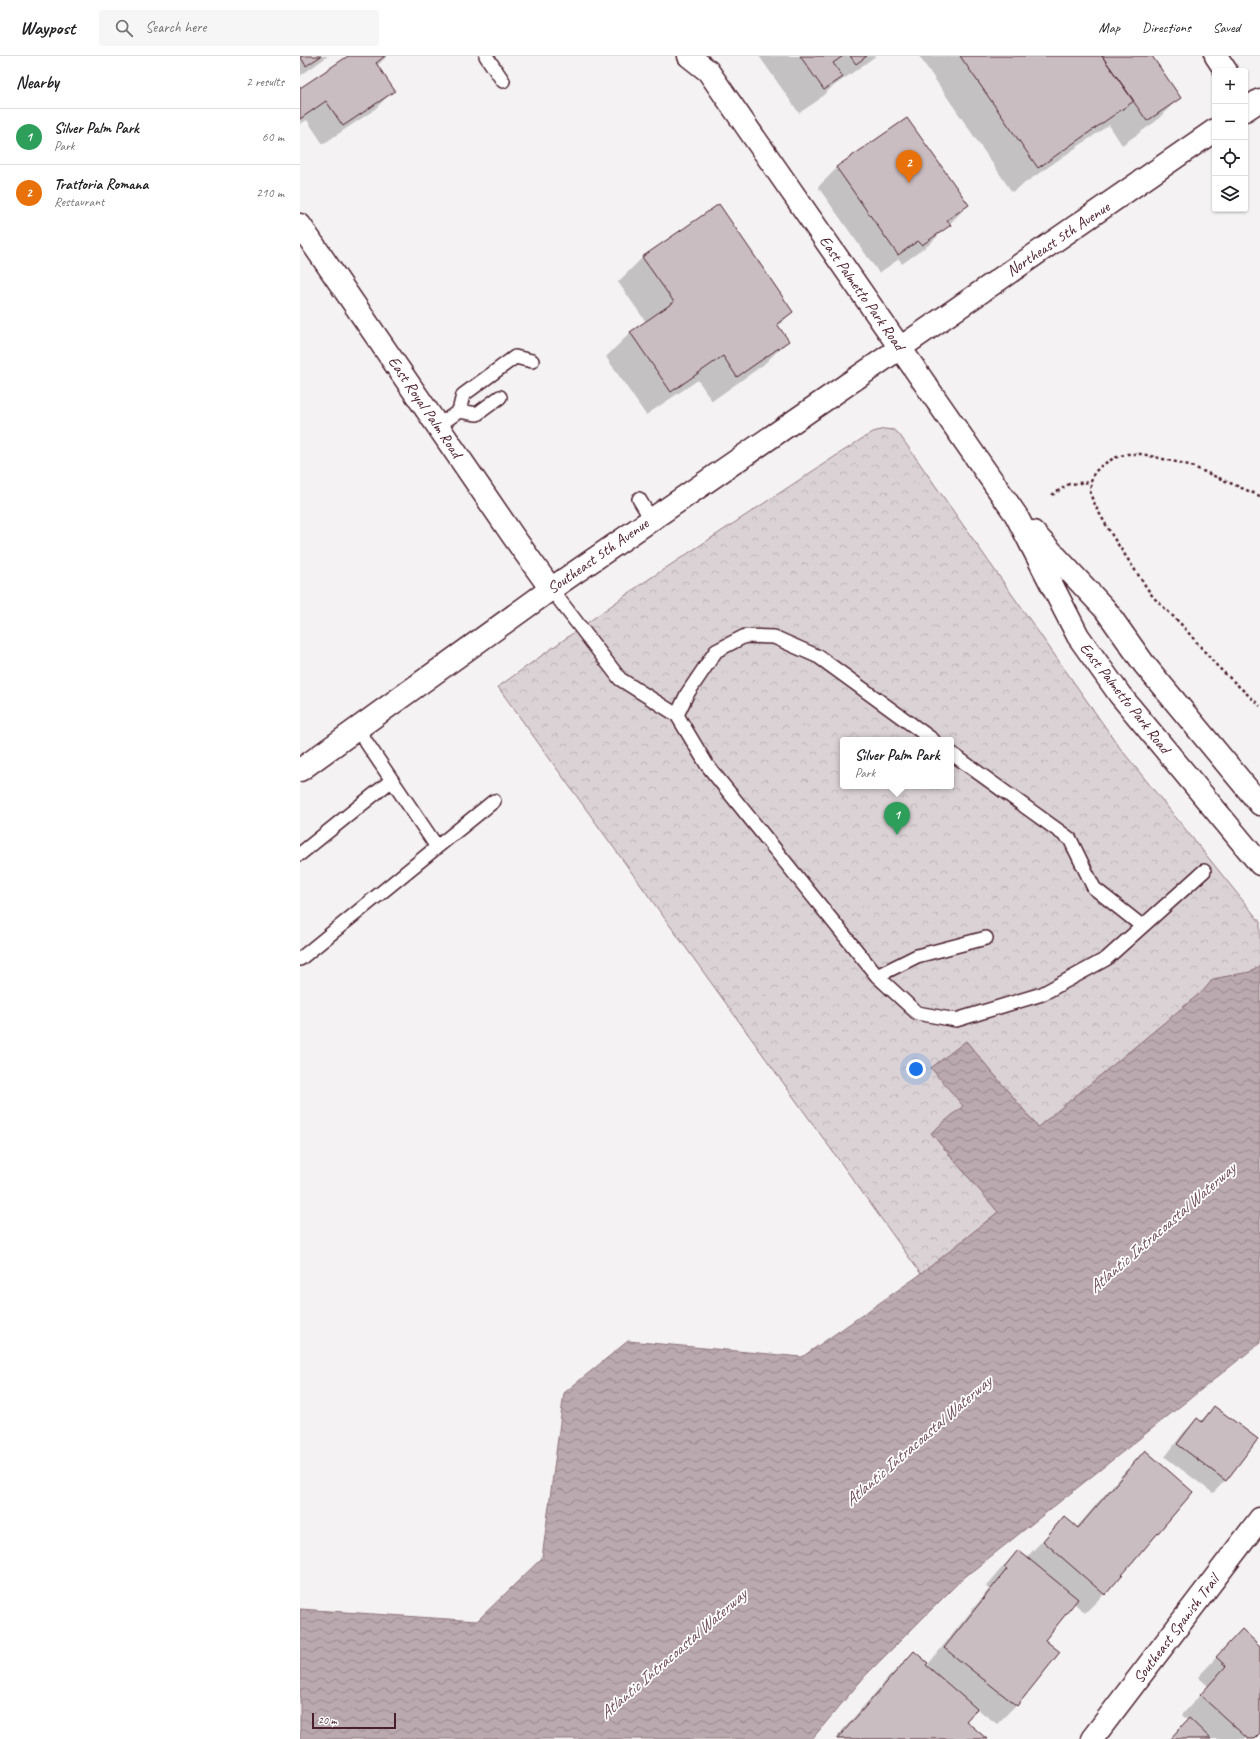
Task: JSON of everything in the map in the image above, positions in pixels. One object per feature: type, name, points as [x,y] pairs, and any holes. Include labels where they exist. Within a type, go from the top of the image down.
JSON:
[{"type":"street","name":"East Palmetto Park Road","points":[[689,56],[706,64],[1016,515],[1078,636],[1120,695],[1260,864]]},
{"type":"street","points":[[1216,56],[1224,68]]},
{"type":"street","name":"Northeast 5th Avenue","points":[[900,348],[1212,132]]},
{"type":"street","name":"East Royal Palm Road","points":[[300,225],[508,529],[551,589]]},
{"type":"street","name":"Southeast 5th Avenue","points":[[300,770],[358,730],[551,589],[900,348]]},
{"type":"street","name":"East Palmetto Park Road","points":[[1016,515],[1105,609],[1144,664],[1260,804]]},
{"type":"street","name":"Southeast Spanish Trail","points":[[1092,1739],[1260,1519]]},
{"type":"lane","points":[[486,56],[503,81]]},
{"type":"lane","points":[[438,426],[459,411],[463,395],[498,369],[516,357],[532,361]]},
{"type":"lane","points":[[459,411],[477,414],[500,397]]},
{"type":"lane","points":[[639,499],[652,519]]},
{"type":"lane","points":[[551,589],[620,679],[677,715],[707,765],[877,976],[917,1013],[956,1020],[1042,994],[1106,959],[1204,870]]},
{"type":"lane","points":[[677,715],[687,694],[716,651],[745,636],[774,637],[819,657],[929,737]]},
{"type":"lane","points":[[358,730],[437,847]]},
{"type":"lane","points":[[954,755],[1070,839],[1094,888],[1142,926]]},
{"type":"lane","points":[[300,854],[392,780]]},
{"type":"lane","points":[[300,959],[494,801]]},
{"type":"lane","points":[[877,976],[917,956],[986,938]]},
{"type":"path","points":[[1260,496],[1189,465],[1142,454],[1127,454],[1114,458],[1102,465],[1094,473],[1091,482],[1090,494],[1096,509],[1113,537],[1153,597],[1180,623],[1218,667],[1260,706]]},
{"type":"path","points":[[1052,495],[1069,484],[1091,482]]},
{"type":"green space","points":[[884,429],[894,430],[899,434],[1120,748],[1260,922],[1260,965],[1250,972],[1213,979],[1205,989],[1038,1127],[966,1041],[931,1068],[964,1106],[931,1133],[998,1212],[921,1274],[498,687],[640,585],[873,432]]},
{"type":"water","name":"Atlantic Intracoastal Waterway","points":[[1260,965],[1260,1343],[961,1580],[865,1676],[812,1739],[300,1739],[300,1609],[477,1621],[542,1558],[564,1393],[628,1341],[802,1357],[921,1274],[998,1212],[931,1133],[963,1106],[931,1068],[966,1041],[1038,1127],[1205,989],[1213,979],[1250,972]]},
{"type":"building","points":[[300,56],[321,56],[306,66]]},
{"type":"building","points":[[348,56],[385,56],[376,63],[395,91],[343,126],[326,101],[300,119],[300,88]]},
{"type":"building","points":[[800,56],[843,56],[833,63],[843,77],[824,90]]},
{"type":"building","points":[[850,56],[867,56],[856,64]]},
{"type":"building","points":[[960,56],[1102,56],[1134,101],[1038,168]]},
{"type":"building","points":[[1102,56],[1152,56],[1181,98],[1147,121]]},
{"type":"building","points":[[907,118],[969,205],[947,220],[951,225],[922,245],[918,241],[898,255],[836,167]]},
{"type":"building","points":[[719,204],[793,312],[777,324],[789,341],[737,377],[723,356],[671,392],[630,332],[674,302],[642,257]]},
{"type":"building","points":[[1214,1406],[1258,1439],[1226,1481],[1177,1444],[1197,1418],[1202,1422]]},
{"type":"building","points":[[1145,1450],[1193,1492],[1105,1595],[1043,1541],[1064,1516],[1078,1528]]},
{"type":"building","points":[[1018,1550],[1078,1599],[1045,1640],[1060,1652],[1017,1706],[944,1648],[1007,1569],[1004,1567]]},
{"type":"building","points":[[1242,1629],[1260,1646],[1260,1733],[1254,1739],[1248,1739],[1200,1695],[1226,1666],[1216,1657]]},
{"type":"building","points":[[914,1651],[928,1663],[926,1665],[977,1709],[966,1721],[987,1739],[837,1739]]},
{"type":"building","points":[[1189,1718],[1211,1739],[1170,1739]]},
{"type":"place","name":"Trattoria Romana","points":[[909,183]]},
{"type":"place","name":"Silver Palm Park","points":[[897,835]]}]
